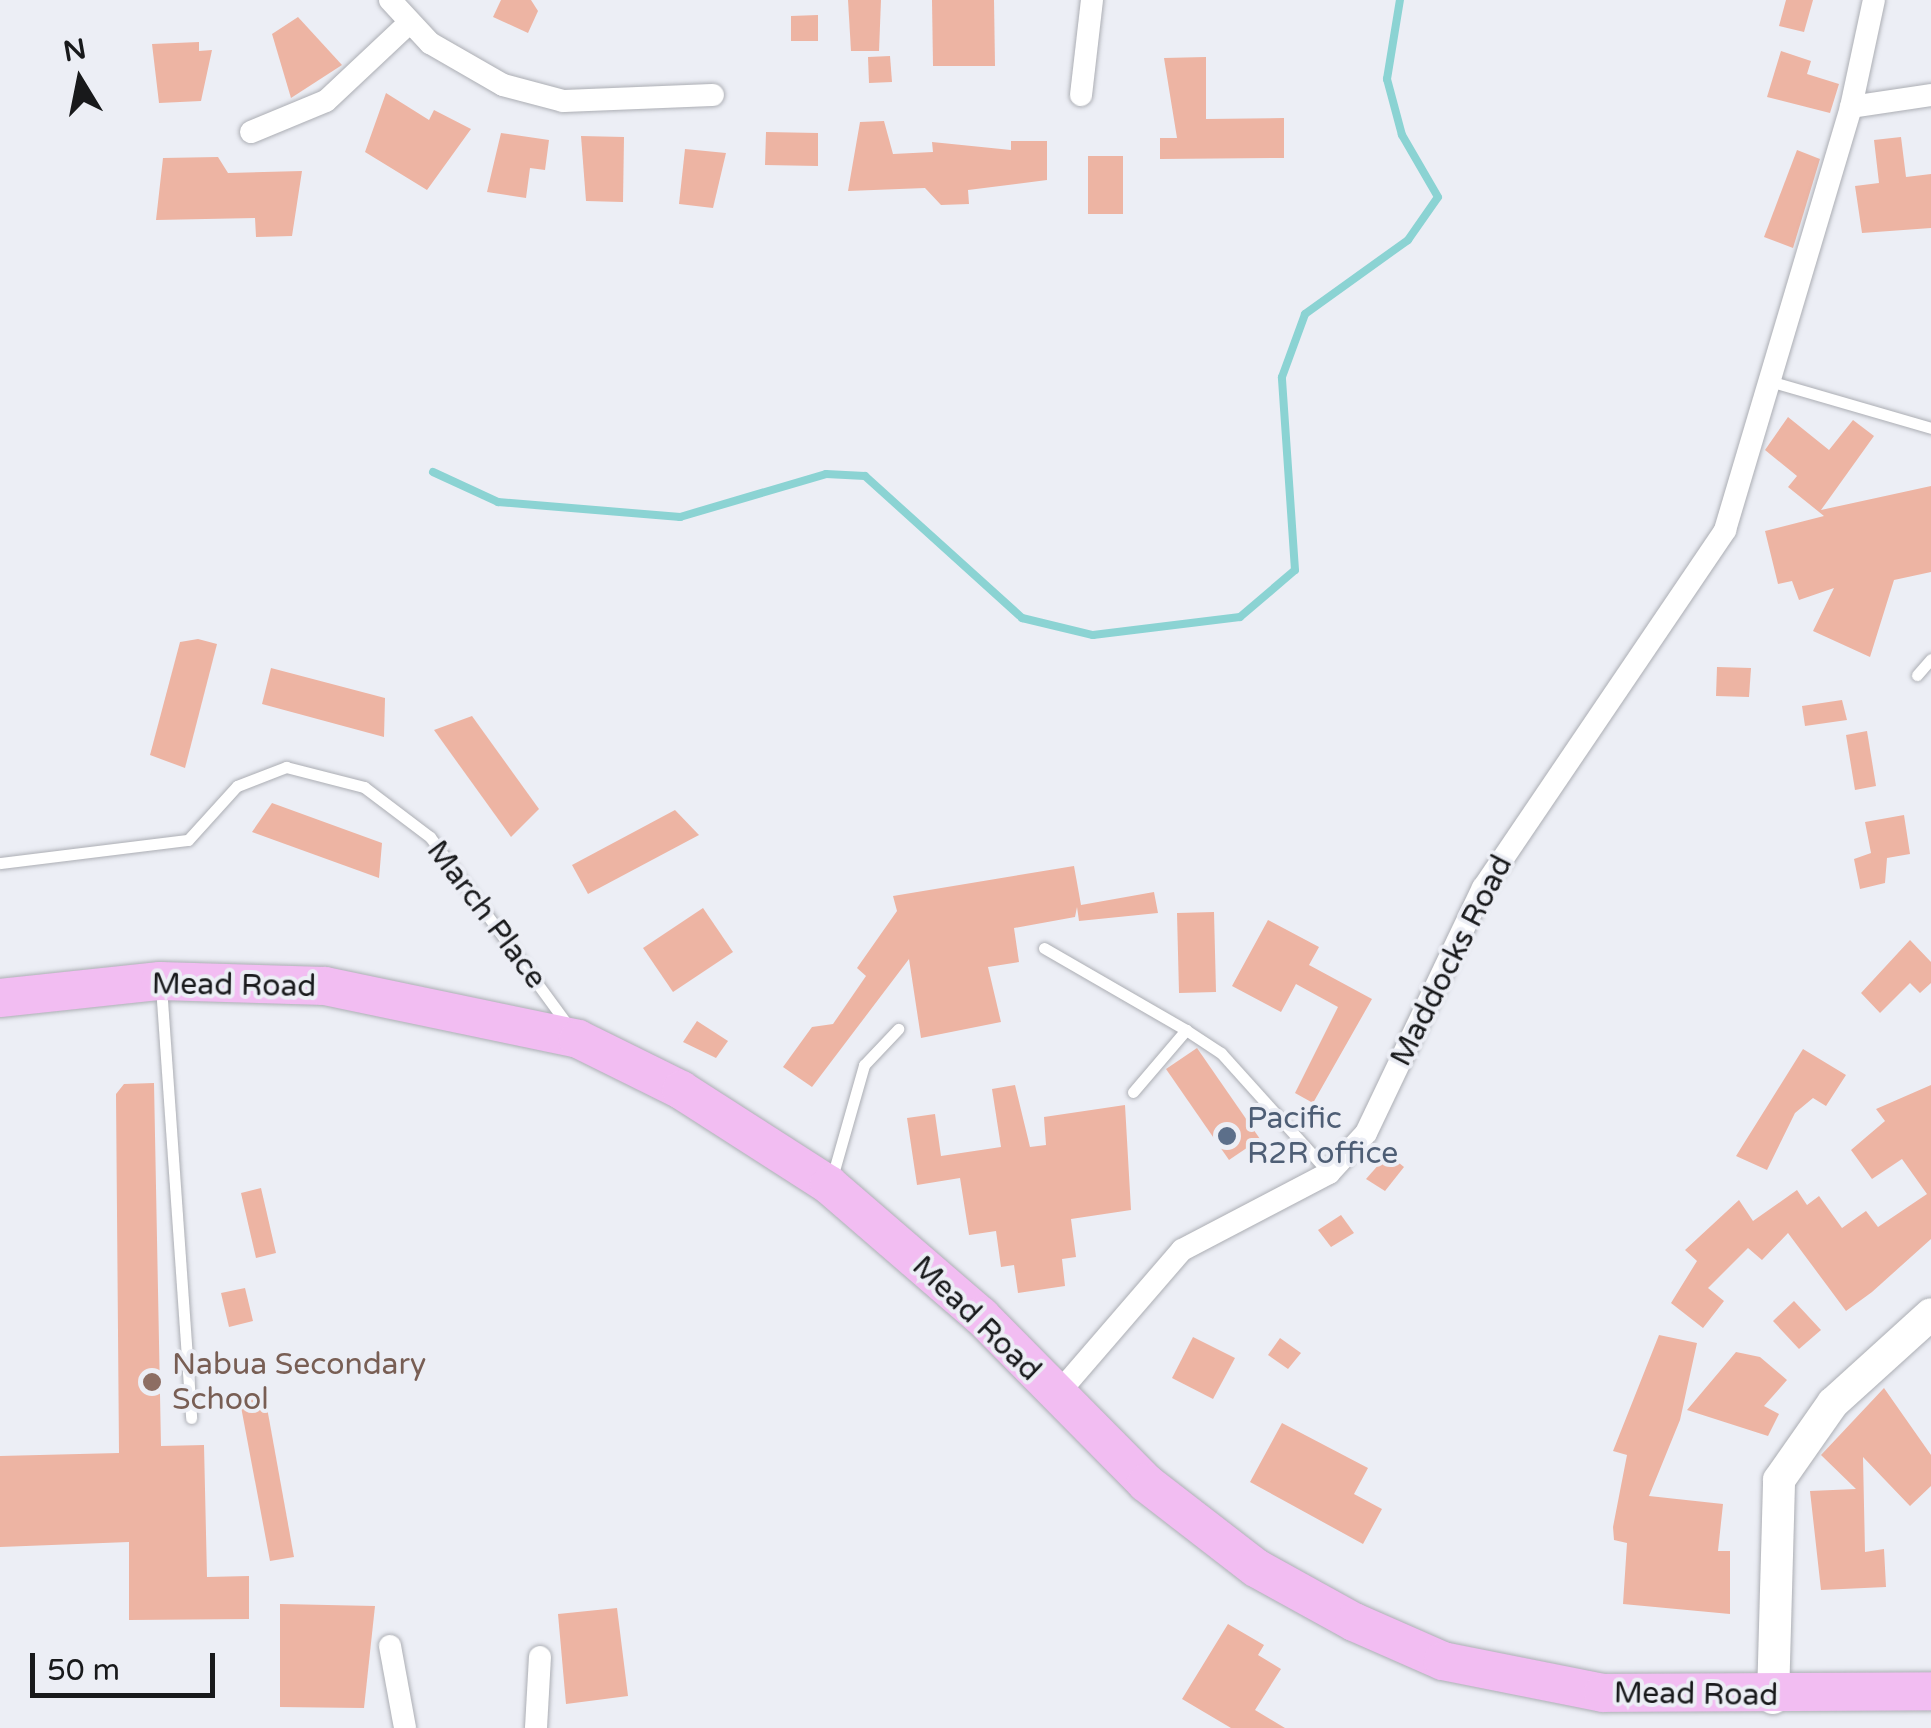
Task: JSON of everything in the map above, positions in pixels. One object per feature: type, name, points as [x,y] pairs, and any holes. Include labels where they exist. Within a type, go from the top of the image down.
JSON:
[{"type":"main road","name":"Mead Road","points":[[0,998],[160,982],[325,986],[578,1039],[680,1090],[829,1185],[981,1316],[1056,1397],[1256,1568],[1443,1661],[1602,1694],[1773,1698],[1931,1691]]},
{"type":"main road","points":[[1773,1698],[1779,1480],[1833,1403],[1931,1314]]},
{"type":"street","points":[[390,0],[408,25],[502,85],[564,101],[713,95]]},
{"type":"street","points":[[1081,95],[1092,0]]},
{"type":"street","name":"Maddocks Road","points":[[1056,1397],[1182,1250],[1329,1173],[1366,1133],[1483,888],[1725,530],[1782,323],[1851,107],[1874,0]]},
{"type":"street","points":[[252,132],[326,102],[408,25]]},
{"type":"street","points":[[1851,107],[1931,96]]},
{"type":"street","points":[[390,1646],[405,1728]]},
{"type":"street","points":[[536,1728],[540,1657]]},
{"type":"lane","points":[[1766,380],[1931,428]]},
{"type":"lane","points":[[1917,675],[1931,659]]},
{"type":"lane","name":"March Place","points":[[0,863],[188,840],[238,786],[286,767],[364,787],[430,836],[578,1039]]},
{"type":"lane","points":[[1044,948],[1221,1052],[1329,1173]]},
{"type":"lane","points":[[160,982],[191,1418]]},
{"type":"lane","points":[[829,1185],[864,1065],[898,1029]]},
{"type":"lane","points":[[1133,1092],[1186,1030]]},
{"type":"building","points":[[501,0],[531,0],[538,11],[528,33],[493,17]]},
{"type":"building","points":[[848,0],[881,0],[879,51],[851,51]]},
{"type":"building","points":[[932,0],[994,0],[995,66],[933,66]]},
{"type":"building","points":[[1786,0],[1813,0],[1804,32],[1779,26]]},
{"type":"building","points":[[818,15],[818,41],[791,41],[791,16]]},
{"type":"building","points":[[298,17],[342,65],[291,98],[272,34]]},
{"type":"building","points":[[199,42],[199,51],[212,50],[201,101],[159,103],[152,44]]},
{"type":"building","points":[[1781,51],[1811,61],[1807,74],[1839,84],[1830,113],[1767,97]]},
{"type":"building","points":[[890,56],[892,82],[869,83],[868,57]]},
{"type":"building","points":[[1206,57],[1206,119],[1284,118],[1284,158],[1160,159],[1160,138],[1177,138],[1164,58]]},
{"type":"building","points":[[386,93],[429,120],[434,110],[471,129],[427,190],[365,152]]},
{"type":"building","points":[[884,121],[893,154],[933,152],[932,142],[1011,150],[1011,141],[1047,141],[1047,180],[968,190],[969,204],[941,205],[925,188],[848,191],[860,122]]},
{"type":"building","points":[[766,132],[818,133],[818,166],[765,165]]},
{"type":"building","points":[[501,133],[549,140],[545,170],[530,168],[526,198],[487,192]]},
{"type":"building","points":[[581,136],[624,137],[623,202],[586,201]]},
{"type":"building","points":[[1901,137],[1906,177],[1931,174],[1931,228],[1862,233],[1855,186],[1879,183],[1874,140]]},
{"type":"building","points":[[685,149],[726,153],[713,208],[679,204]]},
{"type":"building","points":[[1797,150],[1820,159],[1793,248],[1764,237]]},
{"type":"building","points":[[1088,156],[1123,156],[1123,214],[1088,214]]},
{"type":"building","points":[[218,157],[228,173],[302,171],[292,236],[256,237],[255,218],[156,220],[163,158]]},
{"type":"building","points":[[1788,417],[1829,450],[1853,420],[1874,436],[1821,510],[1931,486],[1931,572],[1894,580],[1870,657],[1813,631],[1834,588],[1799,600],[1792,581],[1778,584],[1765,531],[1824,516],[1788,487],[1797,476],[1765,450]]},
{"type":"building","points":[[198,639],[217,644],[185,768],[150,755],[180,642]]},
{"type":"building","points":[[1717,667],[1751,668],[1749,697],[1716,696]]},
{"type":"building","points":[[271,668],[385,698],[384,737],[262,704]]},
{"type":"building","points":[[1842,700],[1847,720],[1805,726],[1802,706]]},
{"type":"building","points":[[472,716],[539,809],[511,837],[434,730]]},
{"type":"building","points":[[1867,731],[1876,786],[1855,790],[1846,735]]},
{"type":"building","points":[[272,803],[382,843],[379,878],[252,832]]},
{"type":"building","points":[[675,810],[699,835],[588,894],[572,865]]},
{"type":"building","points":[[1904,815],[1910,854],[1887,858],[1885,883],[1860,889],[1854,859],[1871,853],[1865,822]]},
{"type":"building","points":[[1074,866],[1081,905],[1154,892],[1158,913],[1079,921],[1077,907],[1075,917],[1014,928],[1019,962],[988,967],[1001,1022],[921,1038],[909,959],[812,1087],[783,1067],[812,1027],[833,1024],[866,976],[857,968],[897,911],[893,896]]},
{"type":"building","points":[[703,908],[733,952],[673,992],[643,948]]},
{"type":"building","points":[[1214,912],[1216,992],[1179,993],[1177,913]]},
{"type":"building","points":[[1268,920],[1319,947],[1309,965],[1372,999],[1313,1103],[1295,1093],[1338,1007],[1296,984],[1281,1012],[1232,986]]},
{"type":"building","points":[[1910,940],[1931,962],[1931,983],[1920,993],[1910,983],[1880,1013],[1861,993]]},
{"type":"building","points":[[697,1021],[728,1041],[716,1058],[683,1042]]},
{"type":"building","points":[[1197,1048],[1260,1139],[1229,1160],[1166,1069]]},
{"type":"building","points":[[1803,1049],[1846,1075],[1826,1106],[1813,1098],[1795,1113],[1767,1170],[1736,1156]]},
{"type":"building","points":[[154,1083],[161,1446],[204,1445],[207,1577],[249,1576],[249,1619],[129,1620],[129,1542],[0,1547],[0,1456],[119,1453],[116,1094],[124,1084]]},
{"type":"building","points":[[1015,1085],[1030,1147],[1046,1145],[1044,1117],[1125,1105],[1131,1210],[1071,1219],[1076,1257],[1062,1259],[1065,1286],[1018,1293],[1014,1265],[1001,1267],[996,1231],[969,1235],[960,1178],[917,1185],[907,1118],[935,1114],[941,1156],[1001,1147],[992,1089]]},
{"type":"building","points":[[1931,1085],[1931,1239],[1872,1292],[1846,1311],[1788,1233],[1762,1260],[1748,1248],[1708,1288],[1724,1301],[1703,1328],[1671,1303],[1697,1261],[1685,1250],[1739,1200],[1753,1221],[1797,1190],[1807,1205],[1819,1196],[1842,1228],[1866,1211],[1878,1227],[1927,1194],[1902,1159],[1872,1179],[1851,1150],[1885,1121],[1876,1109]]},
{"type":"building","points":[[1388,1154],[1404,1167],[1385,1191],[1366,1179]]},
{"type":"building","points":[[261,1188],[276,1253],[256,1258],[241,1193]]},
{"type":"building","points":[[1341,1215],[1354,1233],[1331,1247],[1318,1230]]},
{"type":"building","points":[[245,1288],[253,1321],[229,1327],[221,1293]]},
{"type":"building","points":[[1794,1301],[1821,1330],[1799,1349],[1773,1321]]},
{"type":"building","points":[[1659,1335],[1697,1343],[1680,1420],[1649,1496],[1723,1504],[1718,1551],[1730,1551],[1730,1614],[1623,1604],[1627,1543],[1614,1540],[1613,1527],[1627,1455],[1613,1451]]},
{"type":"building","points":[[1193,1337],[1235,1358],[1213,1399],[1172,1378]]},
{"type":"building","points":[[1280,1338],[1301,1353],[1288,1369],[1268,1355]]},
{"type":"building","points":[[1736,1352],[1760,1357],[1787,1380],[1764,1406],[1779,1414],[1768,1436],[1687,1410]]},
{"type":"building","points":[[1884,1388],[1931,1455],[1931,1486],[1910,1506],[1863,1457],[1865,1552],[1884,1549],[1886,1587],[1821,1590],[1810,1491],[1856,1489],[1821,1455]]},
{"type":"building","points":[[264,1391],[294,1557],[270,1561],[239,1396]]},
{"type":"building","points":[[1282,1423],[1368,1468],[1354,1494],[1382,1509],[1363,1544],[1250,1482]]},
{"type":"building","points":[[280,1604],[375,1606],[364,1708],[280,1707]]},
{"type":"building","points":[[617,1608],[628,1696],[566,1704],[558,1614]]},
{"type":"building","points":[[1228,1624],[1264,1645],[1258,1655],[1281,1669],[1255,1710],[1285,1728],[1231,1728],[1182,1699]]},
{"type":"waterway","points":[[433,472],[498,502],[680,517],[826,474],[865,476],[1022,618],[1093,635],[1240,617],[1295,570],[1282,377],[1305,314],[1408,240],[1438,197],[1402,135],[1387,79],[1400,0]]},
{"type":"place","name":"Pacific R2R office","points":[[1227,1136]]},
{"type":"place","name":"Nabua Secondary School","points":[[152,1382]]}]
